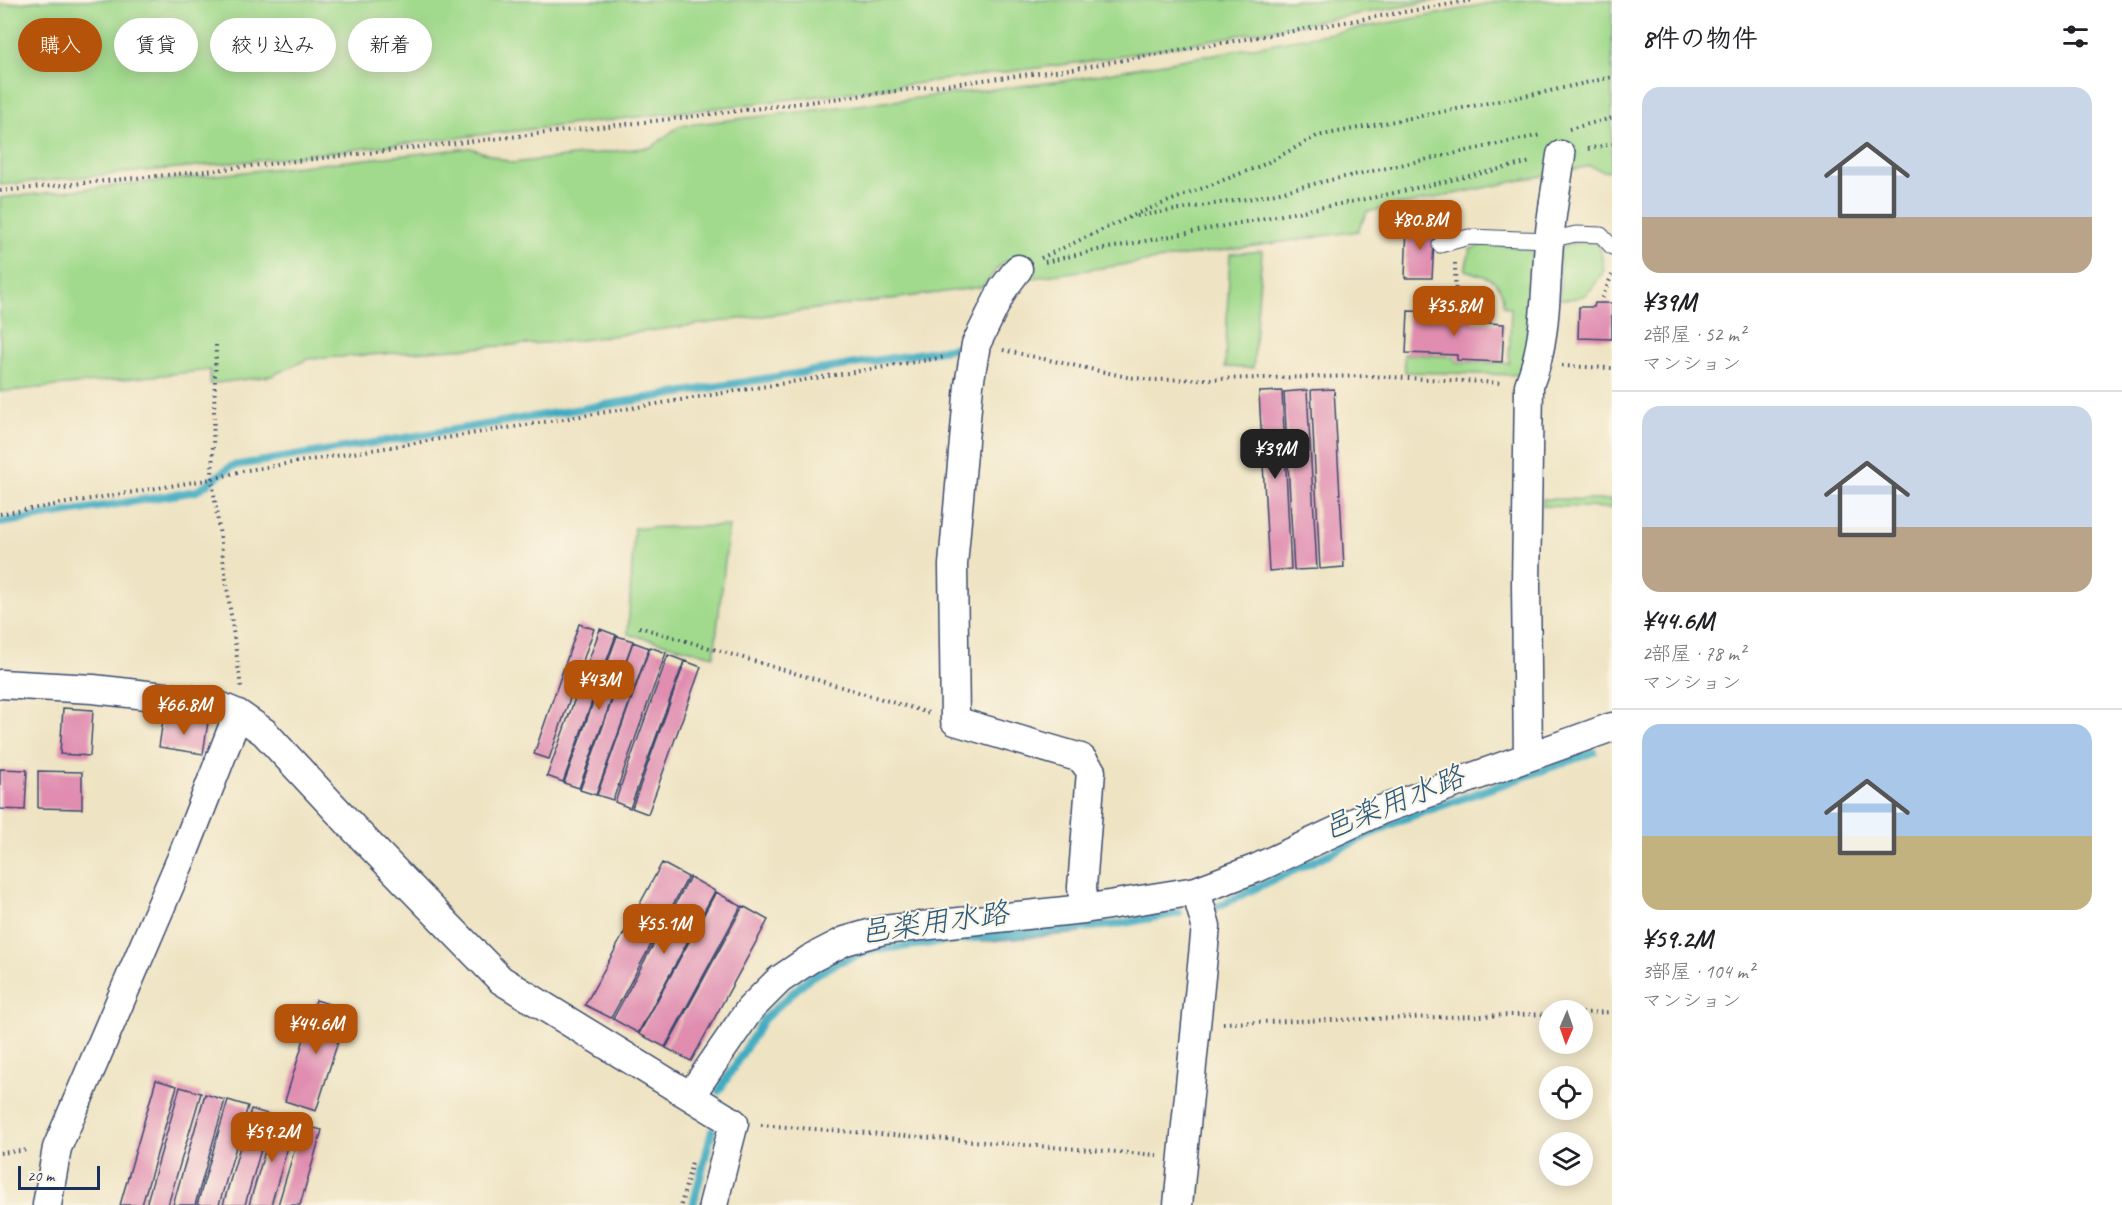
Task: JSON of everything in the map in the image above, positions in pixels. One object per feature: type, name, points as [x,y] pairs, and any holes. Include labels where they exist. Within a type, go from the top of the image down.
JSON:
[{"type":"street","points":[[1528,757],[1526,585],[1533,375],[1542,332],[1556,140]]},
{"type":"street","points":[[1018,269],[1003,289],[975,348],[969,385],[953,565],[955,721],[1081,758],[1091,771],[1082,887],[1084,909]]},
{"type":"street","points":[[0,684],[93,689],[192,700],[219,706],[237,714],[264,732],[501,980],[734,1123],[713,1205]]},
{"type":"street","points":[[46,1205],[57,1148],[182,857],[237,714]]},
{"type":"street","points":[[690,1096],[750,1009],[779,980],[810,959],[845,941],[883,930],[1084,909],[1196,891],[1257,868],[1381,810],[1612,727]]},
{"type":"street","points":[[1178,1205],[1206,926],[1196,891]]},
{"type":"lane","points":[[1448,243],[1469,237],[1549,240],[1576,234],[1601,235],[1612,248]]},
{"type":"path","points":[[0,191],[677,118],[1059,70],[1474,0]]},
{"type":"path","points":[[1018,269],[1131,217],[1265,164],[1317,136],[1612,77]]},
{"type":"path","points":[[1018,269],[1098,250],[1376,197],[1556,140],[1612,118]]},
{"type":"path","points":[[1131,217],[1259,197],[1330,180],[1556,140],[1612,144]]},
{"type":"path","points":[[1448,243],[1456,313]]},
{"type":"path","points":[[1602,298],[1612,275]]},
{"type":"path","points":[[216,345],[212,479],[242,694],[237,714]]},
{"type":"path","points":[[0,514],[975,348],[1152,380],[1533,375],[1612,368]]},
{"type":"path","points":[[639,627],[955,721]]},
{"type":"path","points":[[1593,1013],[1612,1012]]},
{"type":"path","points":[[1195,1024],[1539,1014]]},
{"type":"path","points":[[734,1123],[1182,1156]]},
{"type":"green space","points":[[47,0],[1439,0],[1091,61],[828,95],[271,159],[0,185],[0,5]]},
{"type":"green space","points":[[1503,0],[1612,0],[1612,170],[1603,171],[1590,166],[1367,212],[1358,231],[1032,278],[1021,261],[1003,262],[982,287],[573,341],[308,359],[271,376],[210,384],[210,370],[0,392],[0,198],[471,148],[512,163],[652,147],[679,126],[1063,81],[1444,13]]},
{"type":"green space","points":[[1595,241],[1600,248],[1604,270],[1591,289],[1583,296],[1560,299],[1560,248],[1574,243]]},
{"type":"green space","points":[[1486,244],[1516,246],[1531,250],[1535,260],[1527,365],[1523,375],[1405,372],[1404,354],[1455,357],[1455,362],[1509,363],[1511,308],[1504,306],[1500,289],[1493,280],[1465,270],[1470,249]]},
{"type":"green space","points":[[1262,251],[1253,368],[1225,367],[1230,254]]},
{"type":"green space","points":[[1543,499],[1612,500],[1612,508],[1543,506]]},
{"type":"green space","points":[[729,526],[714,656],[628,634],[634,528]]},
{"type":"water","points":[[1078,921],[1080,933],[981,942],[979,931]]},
{"type":"building","points":[[1407,224],[1435,225],[1432,278],[1405,278]]},
{"type":"building","points":[[1595,303],[1612,303],[1612,339],[1578,338],[1579,307],[1594,307]]},
{"type":"building","points":[[1408,311],[1435,312],[1434,317],[1474,319],[1473,322],[1504,324],[1502,362],[1457,360],[1457,355],[1406,353]]},
{"type":"building","points":[[1334,389],[1344,567],[1320,569],[1311,390]]},
{"type":"building","points":[[1307,390],[1317,569],[1294,570],[1284,392]]},
{"type":"building","points":[[1282,391],[1291,569],[1269,571],[1259,392]]},
{"type":"building","points":[[579,624],[594,629],[549,759],[534,754]]},
{"type":"building","points":[[600,629],[616,635],[563,782],[547,776]]},
{"type":"building","points":[[617,636],[633,641],[579,788],[564,783]]},
{"type":"building","points":[[633,642],[649,648],[596,795],[580,790]]},
{"type":"building","points":[[650,647],[666,653],[613,800],[597,795]]},
{"type":"building","points":[[668,655],[684,661],[630,808],[615,802]]},
{"type":"building","points":[[685,661],[701,667],[648,814],[632,808]]},
{"type":"building","points":[[63,708],[93,710],[90,756],[60,754]]},
{"type":"building","points":[[182,718],[208,722],[203,754],[159,747],[163,720],[181,723]]},
{"type":"building","points":[[0,769],[27,770],[25,810],[0,809]]},
{"type":"building","points":[[38,771],[82,772],[82,809],[38,808]]},
{"type":"building","points":[[662,863],[688,877],[611,1018],[585,1005]]},
{"type":"building","points":[[690,877],[715,891],[638,1033],[613,1019]]},
{"type":"building","points":[[716,892],[741,906],[665,1047],[639,1034]]},
{"type":"building","points":[[743,906],[768,920],[691,1061],[666,1048]]},
{"type":"building","points":[[316,1000],[348,1010],[316,1111],[285,1101]]},
{"type":"building","points":[[156,1080],[177,1086],[142,1205],[120,1205]]},
{"type":"building","points":[[180,1087],[201,1093],[168,1205],[146,1205]]},
{"type":"building","points":[[205,1094],[225,1100],[195,1205],[173,1205]]},
{"type":"building","points":[[228,1100],[248,1106],[219,1205],[197,1205]]},
{"type":"building","points":[[251,1109],[271,1115],[245,1205],[223,1205]]},
{"type":"building","points":[[275,1117],[295,1123],[271,1205],[249,1205]]},
{"type":"building","points":[[302,1125],[322,1130],[300,1205],[278,1205]]},
{"type":"waterway","points":[[0,523],[197,491],[232,466],[953,348]]},
{"type":"waterway","name":"邑楽用水路","points":[[1216,907],[1401,820],[1594,752]]},
{"type":"waterway","name":"邑楽用水路","points":[[1070,929],[1113,925],[1179,913]]},
{"type":"waterway","name":"邑楽用水路","points":[[719,1091],[764,1019],[809,978],[844,960],[875,950],[991,936]]},
{"type":"waterway","name":"邑楽用水路","points":[[693,1205],[712,1131]]}]
